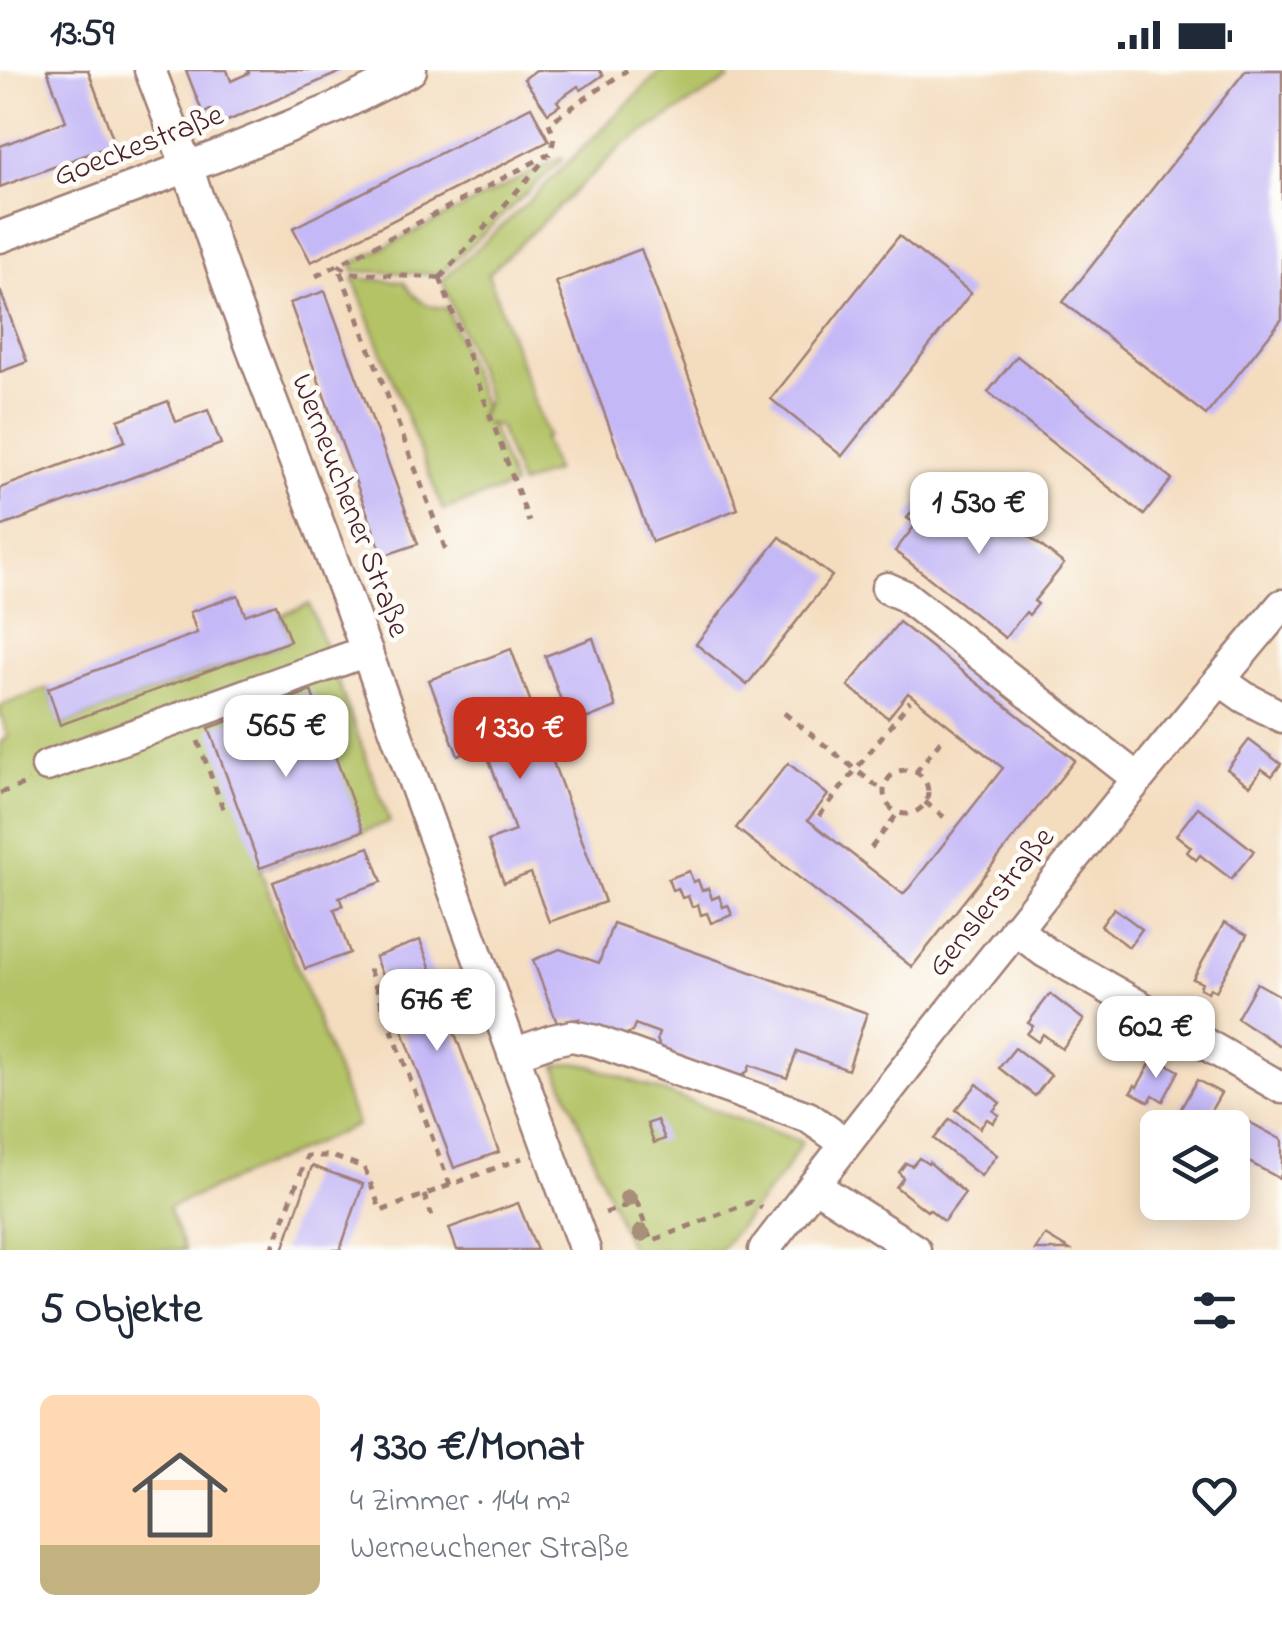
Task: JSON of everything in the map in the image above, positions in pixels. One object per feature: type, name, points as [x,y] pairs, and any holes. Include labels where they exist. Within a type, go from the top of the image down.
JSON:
[{"type":"street","name":"Werneuchener Straße","points":[[150,70],[585,1250]]},
{"type":"street","name":"Goeckestraße","points":[[0,237],[335,108],[410,70]]},
{"type":"street","points":[[887,588],[905,596],[1138,779]]},
{"type":"street","name":"Genslerstraße","points":[[764,1250],[1014,929],[1282,605]]},
{"type":"street","points":[[47,766],[367,651]]},
{"type":"street","points":[[1220,680],[1282,717]]},
{"type":"street","points":[[1014,929],[1045,952],[1282,1088]]},
{"type":"street","points":[[513,1054],[572,1036],[596,1041],[808,1117],[844,1144]]},
{"type":"street","points":[[814,1185],[915,1250]]},
{"type":"path","points":[[440,278],[550,154],[554,137],[549,122],[627,70]]},
{"type":"path","points":[[316,276],[550,154]]},
{"type":"path","points":[[338,265],[352,273],[440,278]]},
{"type":"path","points":[[338,265],[448,553]]},
{"type":"path","points":[[440,278],[528,522]]},
{"type":"path","points":[[818,816],[910,701]]},
{"type":"path","points":[[784,713],[854,770],[884,788]]},
{"type":"path","points":[[188,715],[224,811]]},
{"type":"path","points":[[916,772],[940,740]]},
{"type":"path","points":[[904,769],[916,772],[928,793],[917,811],[898,813],[886,802],[884,788],[891,774],[904,769]]},
{"type":"path","points":[[926,802],[944,817]]},
{"type":"path","points":[[871,848],[898,813]]},
{"type":"path","points":[[369,969],[450,1185]]},
{"type":"path","points":[[272,1250],[307,1156],[331,1156],[364,1168],[381,1210],[523,1158]]},
{"type":"path","points":[[424,1195],[432,1216]]},
{"type":"path","points":[[605,1213],[636,1202],[651,1241],[751,1202],[764,1209]]},
{"type":"green space","points":[[662,70],[722,70],[729,79],[623,145],[488,274],[547,436],[543,439],[555,471],[520,485],[499,426],[484,423],[491,426],[513,486],[443,510],[353,278],[404,282],[421,301],[447,308],[483,404],[478,422],[488,399],[442,280],[524,206]]},
{"type":"green space","points":[[562,157],[440,274],[354,271],[352,264]]},
{"type":"green space","points":[[309,604],[390,822],[260,869],[357,1125],[168,1208],[185,1250],[0,1250],[0,743],[8,736],[0,706],[48,688],[61,725],[289,642],[281,615]]},
{"type":"green space","points":[[574,1063],[802,1142],[784,1172],[720,1250],[631,1250],[556,1066]]},
{"type":"building","points":[[47,70],[88,70],[115,144],[0,187],[0,146],[66,121]]},
{"type":"building","points":[[186,70],[227,70],[231,81],[249,73],[248,70],[345,70],[223,123],[220,115],[210,110],[203,114]]},
{"type":"building","points":[[536,70],[599,70],[603,75],[581,90],[578,86],[548,113],[524,79]]},
{"type":"building","points":[[1246,70],[1282,70],[1282,319],[1206,415],[1063,302]]},
{"type":"building","points":[[531,107],[549,141],[311,262],[293,228]]},
{"type":"building","points":[[899,236],[971,293],[842,456],[771,399]]},
{"type":"building","points":[[641,249],[738,509],[652,542],[556,282]]},
{"type":"building","points":[[0,290],[27,362],[0,372]]},
{"type":"building","points":[[325,291],[418,544],[383,556],[290,303]]},
{"type":"building","points":[[1017,356],[1172,479],[1144,515],[988,392]]},
{"type":"building","points":[[168,401],[176,422],[208,410],[221,444],[0,527],[0,488],[125,441],[118,420]]},
{"type":"building","points":[[954,477],[1064,564],[1034,601],[1038,604],[1029,615],[1026,612],[1005,638],[895,551],[916,524],[907,518],[918,505],[926,511]]},
{"type":"building","points":[[780,537],[832,576],[747,685],[696,644]]},
{"type":"building","points":[[238,595],[245,615],[276,604],[290,641],[60,725],[48,688],[197,633],[190,612]]},
{"type":"building","points":[[899,622],[1075,760],[912,967],[736,828],[788,763],[828,795],[808,820],[903,894],[909,888],[1003,768],[908,693],[888,718],[848,686]]},
{"type":"building","points":[[593,638],[616,707],[570,725],[545,656]]},
{"type":"building","points":[[511,649],[605,902],[549,922],[531,873],[504,883],[488,841],[515,831],[484,746],[458,756],[429,680]]},
{"type":"building","points":[[311,691],[363,831],[260,868],[209,728]]},
{"type":"building","points":[[1249,740],[1281,764],[1272,776],[1262,769],[1250,786],[1227,769]]},
{"type":"building","points":[[1198,807],[1254,851],[1231,879],[1200,855],[1196,860],[1187,852],[1191,847],[1176,835]]},
{"type":"building","points":[[369,847],[382,882],[339,897],[343,906],[334,909],[350,953],[305,969],[273,882]]},
{"type":"building","points":[[689,871],[693,882],[698,880],[702,891],[708,888],[712,899],[719,896],[732,915],[711,923],[707,913],[701,915],[698,904],[692,907],[688,896],[682,898],[678,888],[672,890],[668,879]]},
{"type":"building","points":[[1114,908],[1142,929],[1129,947],[1101,926]]},
{"type":"building","points":[[613,923],[867,1013],[848,1070],[797,1051],[787,1078],[750,1065],[738,1078],[661,1051],[659,1033],[635,1024],[632,1032],[621,1036],[579,1019],[557,1023],[533,960],[560,949],[599,963]]},
{"type":"building","points":[[1224,923],[1247,935],[1216,991],[1210,988],[1208,992],[1193,979]]},
{"type":"building","points":[[420,940],[499,1152],[454,1168],[375,957]]},
{"type":"building","points":[[1257,983],[1282,997],[1282,1047],[1237,1018]]},
{"type":"building","points":[[1050,994],[1084,1020],[1062,1049],[1043,1034],[1038,1042],[1027,1034],[1033,1026],[1028,1023]]},
{"type":"building","points":[[1015,1048],[1051,1075],[1035,1096],[999,1068]]},
{"type":"building","points":[[1154,1057],[1179,1071],[1163,1101],[1153,1095],[1149,1102],[1131,1092]]},
{"type":"building","points":[[1197,1080],[1221,1093],[1211,1110],[1180,1110]]},
{"type":"building","points":[[977,1084],[1000,1103],[993,1111],[999,1115],[993,1123],[987,1119],[980,1128],[956,1110]]},
{"type":"building","points":[[950,1119],[997,1155],[981,1176],[934,1139]]},
{"type":"building","points":[[657,1120],[665,1139],[654,1143],[647,1124]]},
{"type":"building","points":[[1250,1122],[1282,1140],[1279,1178],[1250,1163]]},
{"type":"building","points":[[919,1158],[965,1193],[944,1221],[896,1187],[906,1163],[912,1166]]},
{"type":"building","points":[[312,1166],[363,1184],[340,1250],[283,1250]]},
{"type":"building","points":[[518,1203],[537,1250],[457,1250],[449,1228]]},
{"type":"building","points":[[1045,1235],[1070,1250],[1035,1250]]}]
